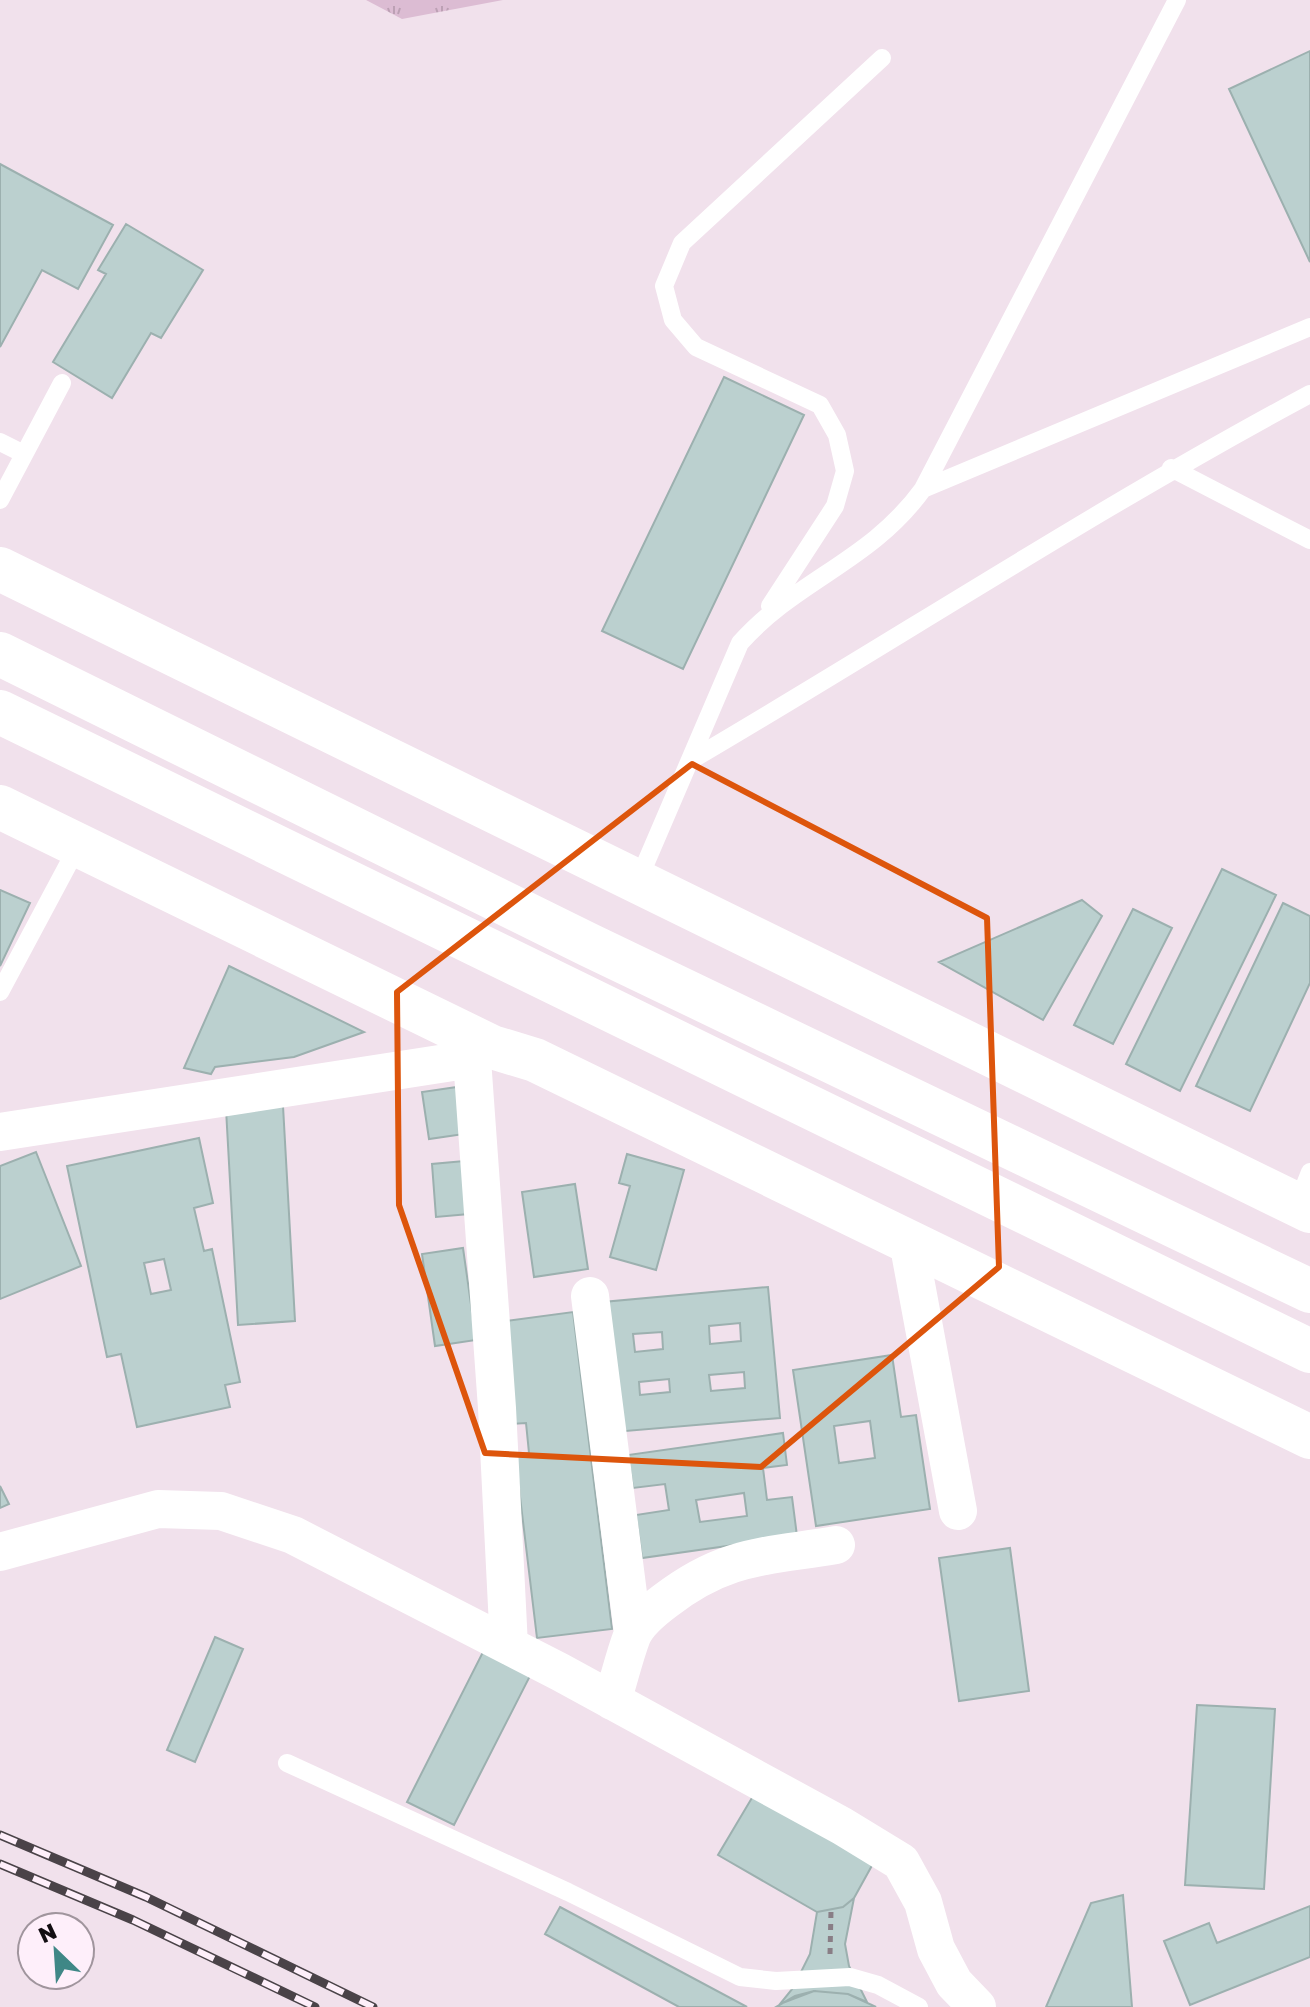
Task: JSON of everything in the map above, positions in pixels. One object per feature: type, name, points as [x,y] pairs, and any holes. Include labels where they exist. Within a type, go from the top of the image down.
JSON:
[{"type":"main road","points":[[0,569],[638,881],[1306,1196]]},
{"type":"main road","points":[[0,654],[575,939],[1310,1291]]},
{"type":"main road","points":[[0,712],[1310,1351]]},
{"type":"main road","points":[[0,807],[79,844],[482,1053],[535,1060],[1310,1437]]},
{"type":"street","points":[[0,1132],[482,1053],[509,1646]]},
{"type":"street","points":[[908,1241],[958,1511]]},
{"type":"street","points":[[590,1296],[633,1633],[612,1701]]},
{"type":"street","points":[[0,1552],[158,1509],[221,1511],[293,1535],[612,1701],[842,1826],[901,1862],[923,1902],[936,1949],[954,1983],[977,2007]]},
{"type":"street","points":[[633,1633],[665,1601],[718,1566],[750,1556],[836,1545]]},
{"type":"lane","points":[[764,615],[873,544],[902,518],[923,489],[1177,0]]},
{"type":"lane","points":[[638,881],[653,839],[693,759],[726,669],[740,643],[764,615],[835,506],[845,471],[837,435],[820,405],[696,347],[673,320],[664,286],[682,243],[882,58]]},
{"type":"lane","points":[[923,489],[1310,327]]},
{"type":"lane","points":[[0,500],[62,383]]},
{"type":"lane","points":[[693,759],[857,663],[1171,468],[1310,394]]},
{"type":"lane","points":[[0,442],[24,454]]},
{"type":"lane","points":[[1171,468],[1310,540]]},
{"type":"lane","points":[[0,992],[79,844]]},
{"type":"lane","points":[[287,1763],[568,1892],[740,1977],[776,1981],[850,1977],[878,1985],[919,2007]]},
{"type":"highlighted area","points":[[692,764],[987,918],[999,1267],[761,1467],[485,1453],[399,1205],[397,992]]},
{"type":"green space","points":[[366,0],[503,0],[402,19]]},
{"type":"building","points":[[1310,51],[1310,262],[1229,89]]},
{"type":"building","points":[[0,164],[113,225],[78,289],[42,270],[0,347]]},
{"type":"building","points":[[126,224],[203,270],[161,338],[151,333],[112,398],[53,362],[106,274],[98,270]]},
{"type":"building","points":[[724,377],[804,415],[683,669],[602,631]]},
{"type":"building","points":[[1222,869],[1276,895],[1180,1091],[1126,1064]]},
{"type":"building","points":[[0,890],[30,903],[0,966]]},
{"type":"building","points":[[1082,900],[1102,916],[1043,1020],[939,962]]},
{"type":"building","points":[[1283,903],[1310,916],[1310,983],[1250,1111],[1196,1086]]},
{"type":"building","points":[[1133,909],[1172,928],[1113,1044],[1074,1025]]},
{"type":"building","points":[[229,966],[364,1032],[294,1057],[215,1067],[211,1074],[184,1068]]},
{"type":"building","points":[[464,1086],[471,1133],[429,1139],[422,1092]]},
{"type":"building","points":[[283,1106],[295,1321],[238,1325],[226,1109]]},
{"type":"building","points":[[199,1138],[213,1203],[194,1208],[204,1251],[212,1249],[240,1382],[225,1385],[230,1407],[137,1427],[121,1354],[107,1357],[67,1166]],"holes":[[[164,1259],[171,1290],[151,1294],[144,1263]]]},
{"type":"building","points":[[36,1152],[81,1266],[0,1299],[0,1166]]},
{"type":"building","points":[[627,1154],[684,1170],[656,1270],[610,1257],[630,1186],[619,1183]]},
{"type":"building","points":[[475,1160],[480,1213],[436,1217],[432,1164]]},
{"type":"building","points":[[575,1184],[588,1269],[534,1277],[522,1192]]},
{"type":"building","points":[[463,1248],[476,1340],[435,1346],[422,1254]]},
{"type":"building","points":[[768,1287],[780,1418],[614,1432],[603,1302]],"holes":[[[740,1323],[741,1341],[710,1344],[709,1326]],[[662,1332],[663,1349],[635,1352],[633,1334]],[[744,1372],[745,1388],[711,1391],[709,1375]],[[669,1379],[670,1392],[640,1395],[639,1382]]]},
{"type":"building","points":[[573,1312],[612,1629],[537,1638],[515,1455],[529,1453],[526,1423],[511,1424],[498,1322]]},
{"type":"building","points":[[892,1355],[901,1417],[916,1415],[930,1509],[816,1526],[793,1370]],"holes":[[[870,1421],[875,1458],[839,1463],[834,1426]]]},
{"type":"building","points":[[783,1433],[787,1465],[763,1468],[767,1500],[792,1497],[797,1536],[642,1558],[636,1515],[669,1510],[665,1484],[633,1488],[628,1455]],"holes":[[[744,1493],[747,1516],[700,1522],[696,1500]]]},
{"type":"building","points":[[0,1486],[9,1504],[0,1508]]},
{"type":"building","points":[[1010,1548],[1029,1691],[959,1701],[939,1558]]},
{"type":"building","points":[[215,1637],[243,1649],[195,1762],[167,1750]]},
{"type":"building","points":[[485,1648],[532,1672],[454,1825],[407,1802]]},
{"type":"building","points":[[1197,1705],[1275,1709],[1264,1889],[1185,1885]]},
{"type":"building","points":[[756,1791],[875,1860],[854,1898],[843,1907],[817,1912],[718,1855]]},
{"type":"building","points":[[1123,1895],[1132,2007],[1046,2007],[1091,1903]]},
{"type":"building","points":[[854,1898],[845,1944],[849,1966],[867,2002],[848,1994],[814,1991],[780,2004],[793,1988],[810,1954],[817,1912],[843,1907]]},
{"type":"building","points":[[1310,1906],[1310,1957],[1190,2005],[1164,1941],[1209,1923],[1217,1943]]},
{"type":"building","points":[[560,1907],[747,2007],[679,2007],[545,1934]]},
{"type":"building","points":[[814,1991],[848,1994],[876,2007],[776,2007],[795,1996]]},
{"type":"railway","points":[[0,1835],[146,1897],[373,2007]]},
{"type":"railway","points":[[0,1864],[133,1920],[315,2007]]}]
